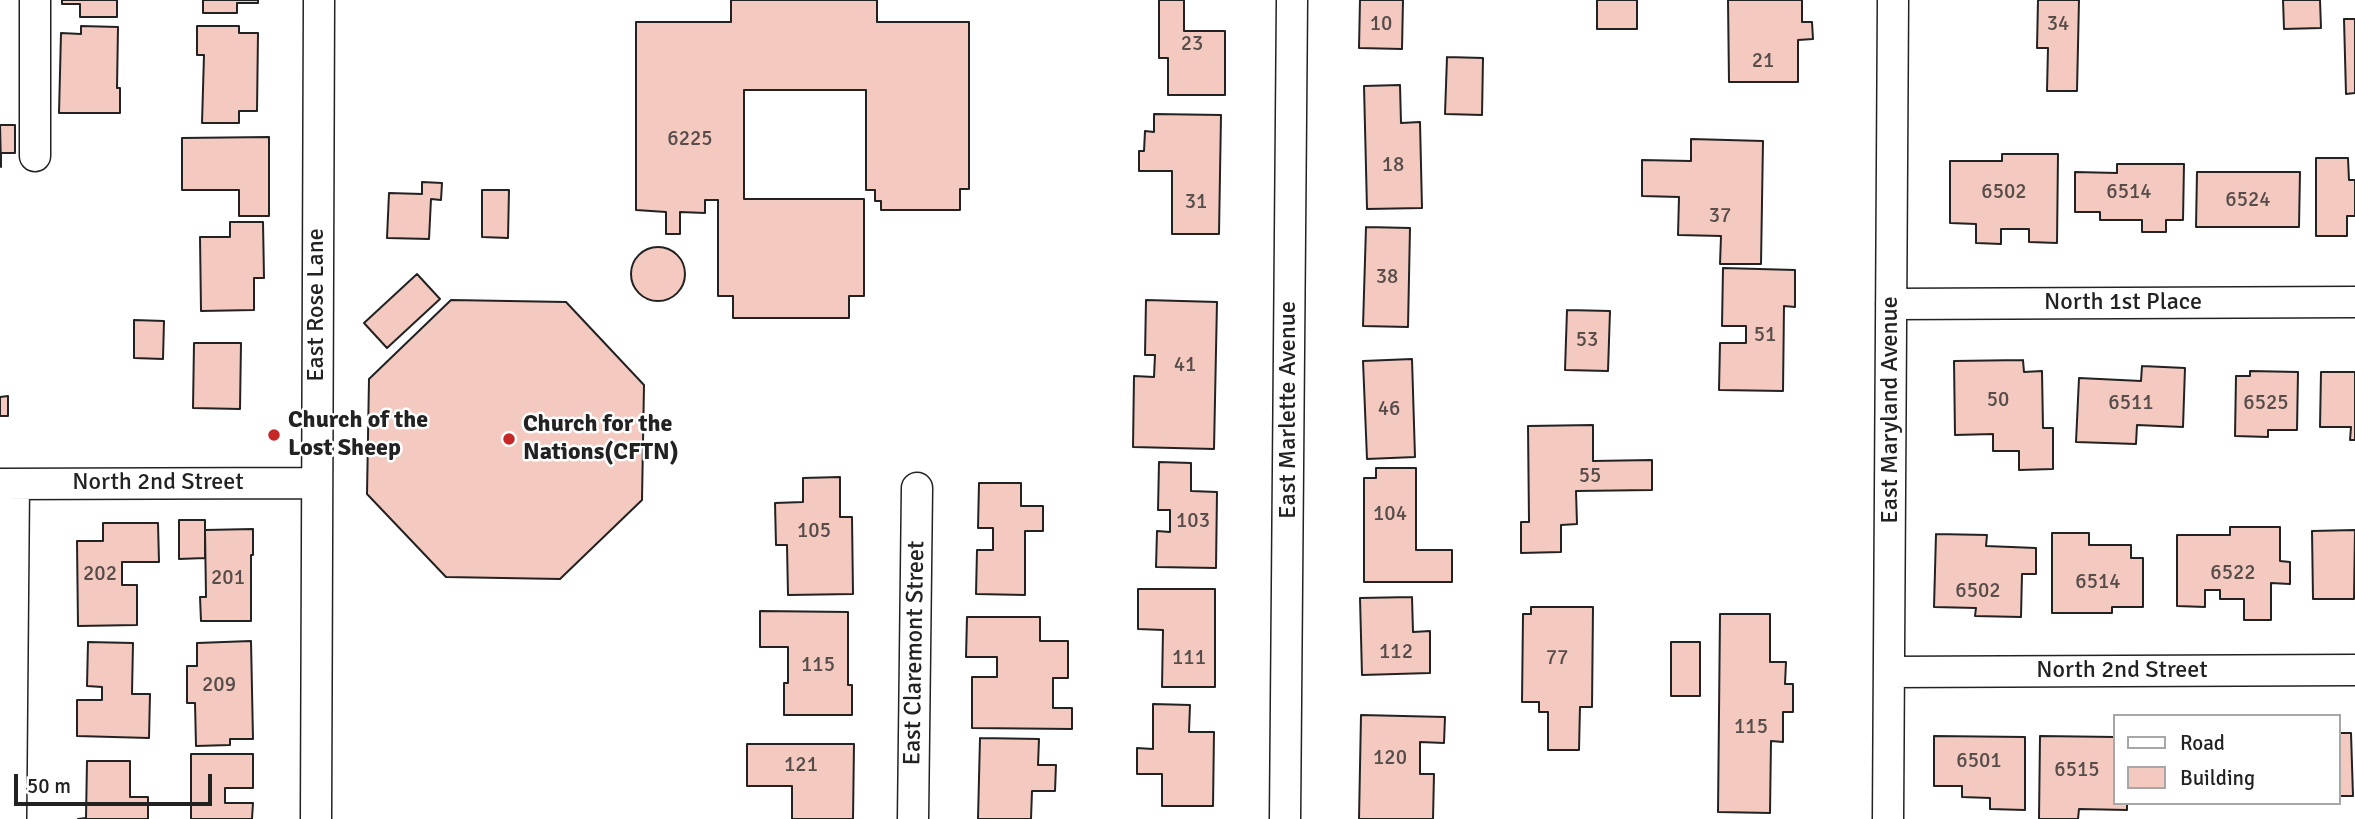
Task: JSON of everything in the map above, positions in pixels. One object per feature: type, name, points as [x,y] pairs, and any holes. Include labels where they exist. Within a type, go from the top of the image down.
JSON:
[{"type":"street","points":[[34,156],[35,0]]},
{"type":"street","name":"East Rose Lane","points":[[316,819],[319,0]]},
{"type":"street","name":"East Marlette Avenue","points":[[1285,819],[1292,0]]},
{"type":"street","name":"East Maryland Avenue","points":[[1888,819],[1893,0]]},
{"type":"street","name":"North 1st Place","points":[[1891,304],[2355,302]]},
{"type":"street","name":"North 2nd Street","points":[[7,484],[316,483]]},
{"type":"street","points":[[7,484],[11,819]]},
{"type":"street","name":"East Claremont Street","points":[[913,819],[917,488]]},
{"type":"street","name":"North 2nd Street","points":[[1889,671],[2355,670]]},
{"type":"building","points":[[62,0],[117,0],[117,17],[80,17],[80,4],[62,4]]},
{"type":"building","points":[[203,0],[258,0],[258,3],[237,3],[237,13],[203,13]]},
{"type":"building","points":[[731,0],[877,0],[877,22],[969,22],[969,189],[960,189],[960,210],[881,210],[881,201],[875,201],[875,190],[866,190],[866,90],[744,90],[744,199],[864,199],[864,296],[849,296],[849,318],[733,318],[733,296],[718,296],[718,200],[705,200],[705,213],[680,212],[680,234],[666,234],[666,212],[636,210],[636,22],[731,22]]},
{"type":"building","points":[[1159,0],[1184,0],[1184,31],[1225,31],[1225,95],[1168,95],[1168,58],[1159,58]]},
{"type":"building","points":[[1360,0],[1403,0],[1402,49],[1359,48]]},
{"type":"building","points":[[1597,0],[1637,0],[1637,29],[1597,29]]},
{"type":"building","points":[[1728,0],[1802,0],[1802,22],[1812,22],[1813,39],[1798,40],[1798,82],[1729,82]]},
{"type":"building","points":[[2038,0],[2079,0],[2077,91],[2047,91],[2048,48],[2037,48]]},
{"type":"building","points":[[2283,0],[2320,0],[2321,28],[2284,29]]},
{"type":"building","points":[[2344,19],[2355,19],[2355,93],[2346,94]]},
{"type":"building","points":[[81,26],[118,27],[117,88],[120,88],[120,113],[59,113],[61,33],[81,34]]},
{"type":"building","points":[[197,26],[239,26],[239,33],[258,33],[257,111],[239,111],[239,123],[202,123],[204,55],[197,55]]},
{"type":"building","points":[[1447,57],[1483,58],[1482,115],[1445,114]]},
{"type":"building","points":[[1400,85],[1401,123],[1420,122],[1422,208],[1367,209],[1364,86]]},
{"type":"building","points":[[1154,114],[1221,115],[1219,234],[1172,234],[1172,171],[1139,171],[1139,151],[1144,151],[1145,131],[1154,132]]},
{"type":"building","points":[[0,125],[15,125],[15,153],[1,153],[1,167]]},
{"type":"building","points":[[269,137],[269,216],[239,216],[239,190],[182,190],[182,138]]},
{"type":"building","points":[[1691,139],[1763,141],[1761,264],[1720,264],[1721,236],[1678,235],[1679,197],[1642,196],[1642,160],[1691,161]]},
{"type":"building","points":[[2002,154],[2058,154],[2057,243],[2029,242],[2029,229],[2001,229],[2001,244],[1976,243],[1976,224],[1950,223],[1950,161],[2002,161]]},
{"type":"building","points":[[2316,158],[2348,158],[2349,180],[2355,180],[2355,216],[2347,216],[2347,236],[2316,236]]},
{"type":"building","points":[[2117,164],[2184,164],[2183,220],[2166,220],[2166,232],[2142,232],[2142,220],[2100,220],[2100,212],[2075,212],[2075,172],[2117,173]]},
{"type":"building","points":[[2197,172],[2300,172],[2299,227],[2196,227]]},
{"type":"building","points":[[422,182],[442,183],[441,200],[431,199],[429,239],[387,238],[389,193],[422,194]]},
{"type":"building","points":[[482,190],[509,190],[508,238],[482,237]]},
{"type":"building","points":[[230,222],[263,222],[264,278],[254,278],[254,310],[201,311],[200,237],[230,237]]},
{"type":"building","points":[[1366,227],[1410,228],[1408,327],[1363,326]]},
{"type":"building","points":[[658,247],[677,255],[685,274],[677,293],[658,301],[639,293],[631,274],[639,255]]},
{"type":"building","points":[[1723,268],[1795,270],[1795,307],[1784,306],[1783,391],[1719,390],[1720,343],[1746,343],[1746,326],[1722,326]]},
{"type":"building","points":[[417,274],[440,299],[387,348],[364,323]]},
{"type":"building","points":[[451,300],[566,302],[644,385],[642,500],[560,579],[446,577],[367,494],[369,379]]},
{"type":"building","points":[[1146,300],[1217,302],[1214,449],[1133,447],[1134,376],[1154,377],[1155,355],[1145,355]]},
{"type":"building","points":[[1567,310],[1610,311],[1608,371],[1565,370]]},
{"type":"building","points":[[134,320],[164,321],[163,359],[134,358]]},
{"type":"building","points":[[194,343],[241,343],[240,409],[193,408]]},
{"type":"building","points":[[1412,359],[1415,457],[1367,459],[1363,361]]},
{"type":"building","points":[[2023,360],[2024,372],[2042,371],[2043,428],[2053,428],[2053,469],[2019,470],[2019,451],[1993,451],[1993,434],[1955,435],[1954,361]]},
{"type":"building","points":[[2142,366],[2185,368],[2183,427],[2137,425],[2136,444],[2076,442],[2079,378],[2141,381]]},
{"type":"building","points":[[2250,371],[2298,372],[2297,430],[2268,430],[2268,437],[2235,436],[2236,376],[2250,376]]},
{"type":"building","points":[[2321,372],[2355,372],[2355,440],[2350,440],[2351,427],[2320,427]]},
{"type":"building","points":[[8,396],[8,416],[0,416],[0,397]]},
{"type":"building","points":[[1593,425],[1593,461],[1652,460],[1652,490],[1576,491],[1577,524],[1561,525],[1561,552],[1521,553],[1521,522],[1529,522],[1528,426]]},
{"type":"building","points":[[1159,462],[1191,463],[1191,491],[1217,492],[1216,568],[1156,567],[1157,531],[1170,532],[1170,510],[1158,510]]},
{"type":"building","points":[[1376,468],[1416,468],[1416,550],[1452,550],[1452,582],[1364,582],[1364,478],[1376,478]]},
{"type":"building","points":[[840,477],[840,517],[852,517],[853,594],[788,595],[787,545],[776,545],[775,503],[803,502],[803,478]]},
{"type":"building","points":[[979,483],[1021,483],[1021,506],[1043,506],[1043,531],[1025,531],[1025,595],[976,594],[977,550],[993,550],[993,528],[978,528]]},
{"type":"building","points":[[179,520],[205,520],[205,558],[179,559]]},
{"type":"building","points":[[103,523],[158,523],[159,562],[122,562],[122,585],[137,585],[137,625],[78,626],[77,541],[103,541]]},
{"type":"building","points":[[2230,527],[2280,527],[2280,561],[2290,562],[2290,584],[2271,583],[2271,620],[2244,620],[2244,599],[2220,599],[2220,590],[2205,590],[2205,607],[2177,606],[2177,535],[2230,535]]},
{"type":"building","points":[[253,529],[251,621],[201,621],[200,597],[206,597],[205,530]]},
{"type":"building","points":[[2355,530],[2354,599],[2313,599],[2312,531]]},
{"type":"building","points":[[2052,533],[2089,533],[2089,545],[2131,545],[2131,558],[2143,558],[2143,607],[2112,607],[2112,613],[2052,613]]},
{"type":"building","points":[[1936,534],[1987,535],[1986,546],[2036,548],[2036,574],[2022,574],[2021,617],[1975,616],[1976,608],[1934,607]]},
{"type":"building","points":[[1138,589],[1215,589],[1215,687],[1162,687],[1163,630],[1138,629]]},
{"type":"building","points":[[1412,597],[1413,632],[1430,631],[1430,673],[1362,675],[1360,598]]},
{"type":"building","points":[[1531,607],[1593,607],[1592,707],[1580,707],[1579,750],[1548,750],[1548,712],[1539,712],[1539,702],[1522,702],[1523,614],[1531,614]]},
{"type":"building","points":[[760,611],[848,612],[848,685],[852,685],[852,715],[784,715],[784,683],[788,683],[788,647],[760,647]]},
{"type":"building","points":[[1720,614],[1770,614],[1770,662],[1786,662],[1785,684],[1793,684],[1793,712],[1783,712],[1783,742],[1771,741],[1770,813],[1718,812]]},
{"type":"building","points":[[967,617],[1040,617],[1040,641],[1068,641],[1068,678],[1053,678],[1053,708],[1072,708],[1072,729],[972,728],[972,677],[997,677],[997,657],[966,657]]},
{"type":"building","points":[[251,641],[253,739],[230,739],[230,745],[196,746],[195,703],[187,703],[187,666],[197,666],[197,643]]},
{"type":"building","points":[[88,642],[133,643],[132,694],[150,694],[149,738],[77,736],[77,700],[102,700],[102,687],[87,686]]},
{"type":"building","points":[[1671,642],[1700,642],[1700,696],[1671,696]]},
{"type":"building","points":[[1153,704],[1190,705],[1189,732],[1214,732],[1213,806],[1162,806],[1162,774],[1137,774],[1137,748],[1153,749]]},
{"type":"building","points":[[1361,715],[1445,717],[1444,743],[1420,742],[1420,774],[1434,774],[1433,819],[1359,819]]},
{"type":"building","points":[[2341,733],[2351,733],[2353,796],[2341,796]]},
{"type":"building","points":[[1934,736],[2025,737],[2025,810],[1990,809],[1990,798],[1962,797],[1962,786],[1934,786]]},
{"type":"building","points":[[2040,736],[2114,737],[2114,805],[2127,805],[2127,810],[2079,809],[2078,819],[2039,819]]},
{"type":"building","points":[[980,738],[1039,739],[1038,765],[1056,765],[1055,791],[1032,791],[1031,819],[978,819]]},
{"type":"building","points":[[747,744],[854,744],[853,819],[792,819],[792,786],[747,786]]},
{"type":"building","points":[[191,754],[253,754],[253,788],[225,788],[225,803],[253,803],[252,819],[191,819]]},
{"type":"building","points":[[87,761],[130,761],[130,797],[148,797],[148,819],[78,819],[86,818]]},
{"type":"place","name":"Church of the Lost Sheep","points":[[274,435]]},
{"type":"place","name":"Church for the Nations(CFTN)","points":[[509,439]]}]
